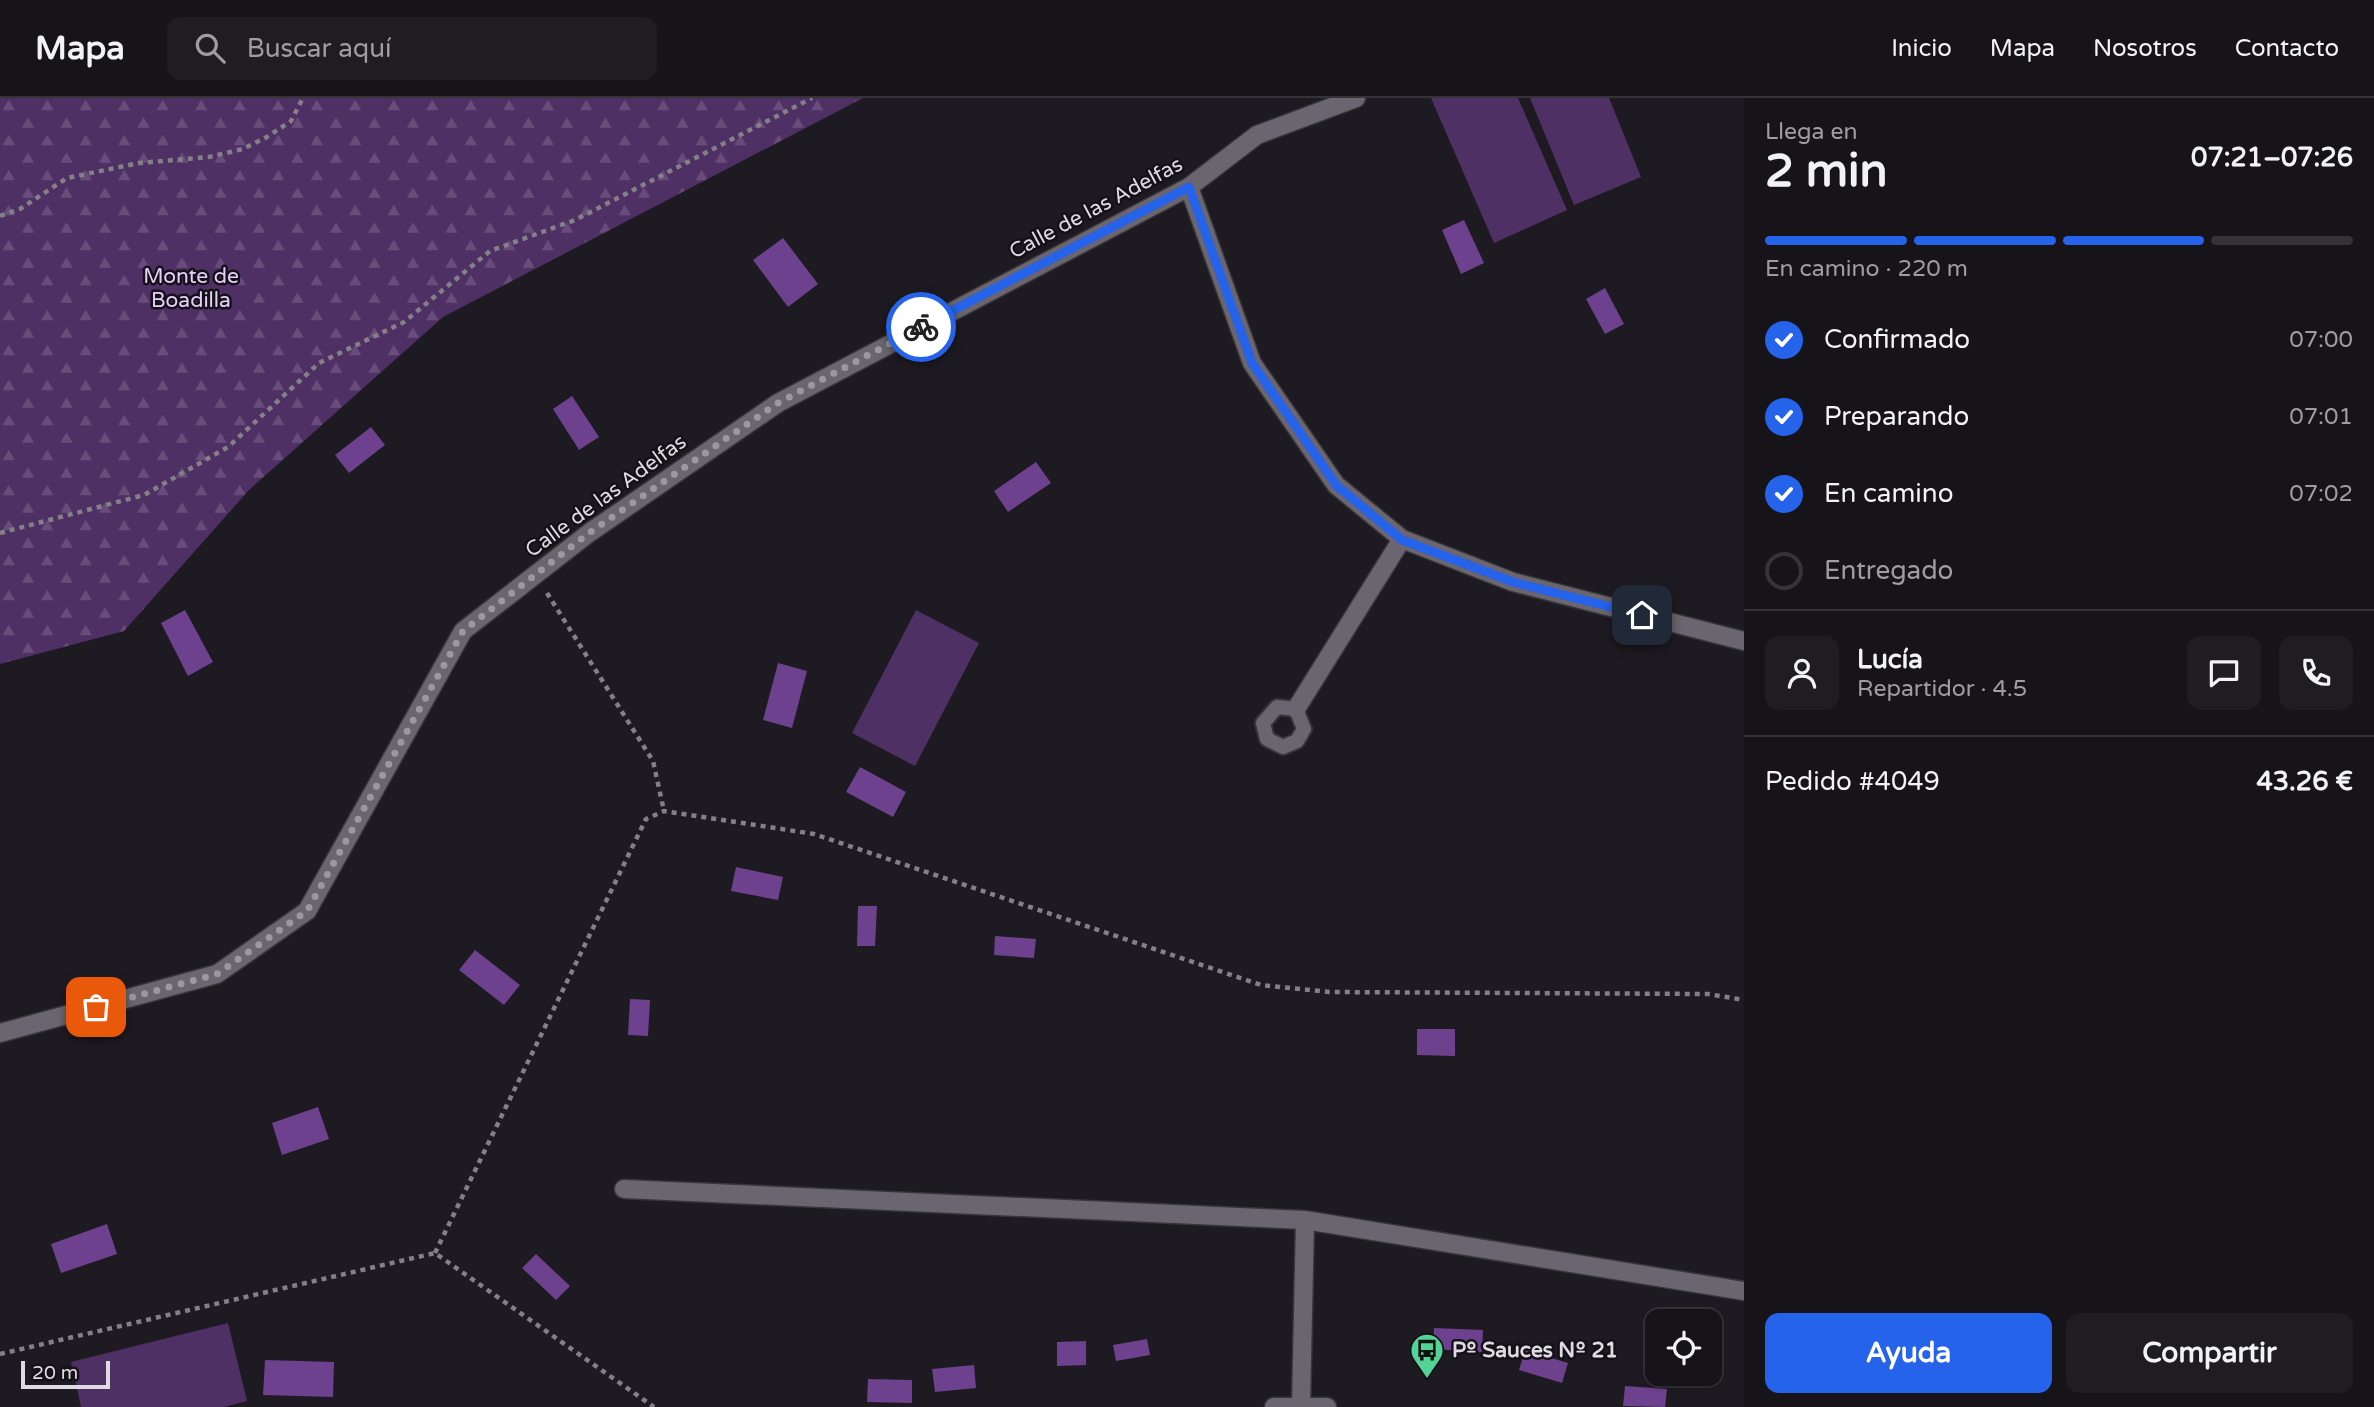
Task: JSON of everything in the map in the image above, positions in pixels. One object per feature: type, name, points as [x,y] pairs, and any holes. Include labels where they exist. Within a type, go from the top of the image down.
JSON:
[{"type":"street","name":"Calle de las Adelfas","points":[[0,1033],[217,974],[307,911],[463,631],[589,533],[778,403],[1189,187],[1257,135],[1356,98]]},
{"type":"street","points":[[1189,187],[1252,363],[1336,485],[1402,540],[1513,582],[1744,641]]},
{"type":"street","points":[[1296,709],[1402,540]]},
{"type":"street","points":[[624,1189],[1305,1220],[1744,1291]]},
{"type":"street","points":[[1301,1406],[1305,1220]]},
{"type":"street","points":[[1274,1407],[1327,1407]]},
{"type":"path","points":[[0,216],[20,209],[66,178],[138,163],[209,157],[243,149],[291,121],[303,98]]},
{"type":"path","points":[[0,533],[144,495],[228,447],[319,363],[404,322],[490,251],[575,220],[812,98]]},
{"type":"path","points":[[535,575],[653,761],[664,811]]},
{"type":"path","points":[[435,1253],[646,819],[664,811],[814,834],[1261,985],[1329,992],[1708,994],[1744,1000]]},
{"type":"path","points":[[0,1354],[435,1253],[654,1407]]},
{"type":"green space","name":"Monte de Boadilla","points":[[0,98],[863,98],[443,317],[249,490],[124,631],[0,664]]},
{"type":"green space","points":[[1431,98],[1518,98],[1567,210],[1494,243]]},
{"type":"green space","points":[[1530,98],[1609,98],[1641,177],[1574,205]]},
{"type":"green space","points":[[916,610],[979,643],[915,766],[852,733]]},
{"type":"green space","points":[[228,1323],[247,1401],[224,1407],[81,1407],[71,1362]]},
{"type":"shaded area","points":[[1464,220],[1484,263],[1461,274],[1442,230]]},
{"type":"shaded area","points":[[783,238],[818,284],[788,307],[753,260]]},
{"type":"shaded area","points":[[1605,288],[1624,324],[1605,334],[1586,299]]},
{"type":"shaded area","points":[[572,396],[599,437],[579,450],[553,409]]},
{"type":"shaded area","points":[[371,427],[385,445],[349,473],[335,455]]},
{"type":"shaded area","points":[[1036,462],[1051,483],[1008,512],[994,491]]},
{"type":"shaded area","points":[[185,610],[213,662],[188,676],[161,623]]},
{"type":"shaded area","points":[[778,663],[807,671],[792,728],[763,720]]},
{"type":"shaded area","points":[[860,767],[906,792],[893,817],[846,792]]},
{"type":"shaded area","points":[[736,867],[783,877],[778,900],[731,891]]},
{"type":"shaded area","points":[[858,906],[877,906],[875,946],[857,946]]},
{"type":"shaded area","points":[[995,936],[1036,939],[1034,958],[994,955]]},
{"type":"shaded area","points":[[475,950],[520,985],[504,1005],[459,970]]},
{"type":"shaded area","points":[[630,999],[650,1000],[648,1036],[628,1035]]},
{"type":"shaded area","points":[[1417,1029],[1455,1029],[1455,1056],[1417,1055]]},
{"type":"shaded area","points":[[318,1107],[329,1139],[282,1155],[272,1123]]},
{"type":"shaded area","points":[[107,1224],[117,1254],[61,1273],[51,1244]]},
{"type":"shaded area","points":[[536,1254],[570,1286],[556,1300],[522,1268]]},
{"type":"shaded area","points":[[1434,1328],[1483,1330],[1482,1352],[1433,1349]]},
{"type":"shaded area","points":[[1147,1339],[1150,1355],[1116,1361],[1113,1345]]},
{"type":"shaded area","points":[[1086,1341],[1086,1365],[1057,1366],[1057,1342]]},
{"type":"shaded area","points":[[1525,1350],[1568,1363],[1562,1383],[1519,1370]]},
{"type":"shaded area","points":[[265,1360],[334,1362],[333,1397],[263,1395]]},
{"type":"shaded area","points":[[974,1365],[976,1388],[935,1392],[932,1369]]},
{"type":"shaded area","points":[[868,1379],[912,1380],[912,1403],[867,1402]]},
{"type":"shaded area","points":[[1625,1386],[1667,1389],[1665,1407],[1623,1406]]},
{"type":"way so far","points":[[96,1007],[217,974],[307,911],[463,631],[589,533],[778,403],[921,327]]},
{"type":"place","name":"Pº Sauces Nº 21","points":[[1427,1380]]},
{"type":"route","points":[[921,327],[1189,187],[1252,363],[1336,485],[1402,540],[1513,582],[1642,615]]}]
